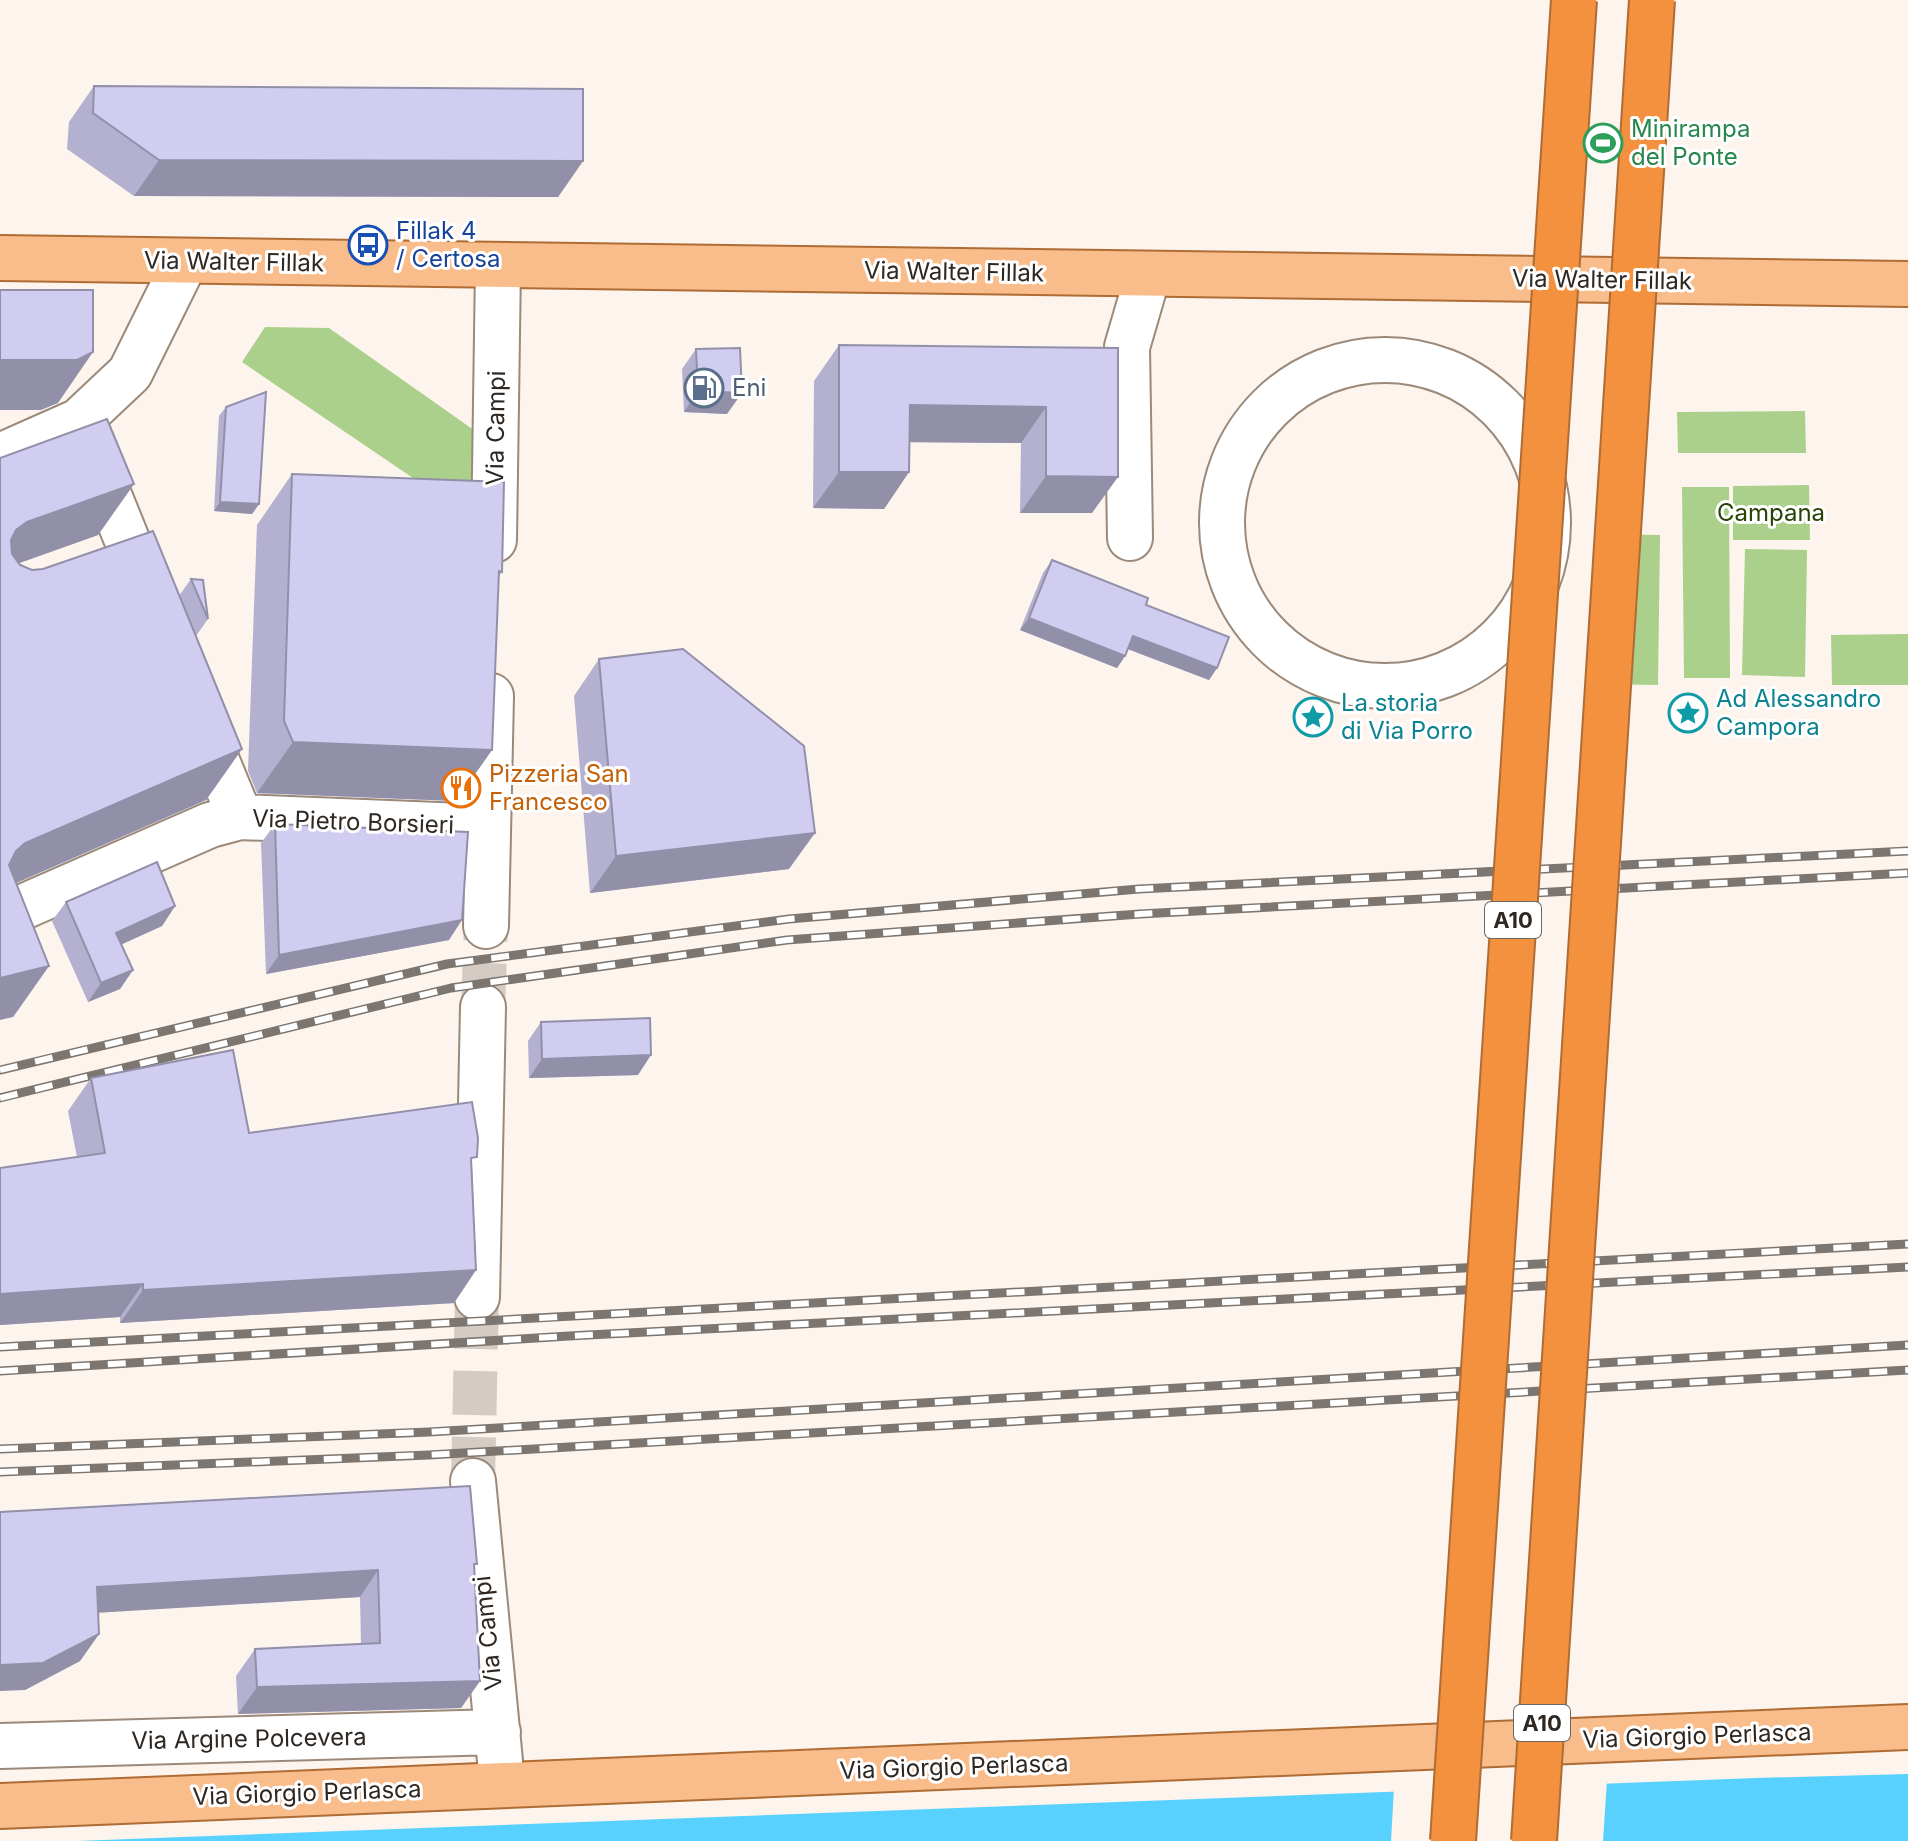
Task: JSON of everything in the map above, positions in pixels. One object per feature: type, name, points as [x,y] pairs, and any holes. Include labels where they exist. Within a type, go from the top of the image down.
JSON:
[{"type":"highway","name":"A10","points":[[1453,1841],[1574,0]]},
{"type":"highway","name":"A10","points":[[1534,1841],[1652,0]]},
{"type":"main road","name":"Via Walter Fillak","points":[[0,258],[1908,284]]},
{"type":"main road","name":"Via Giorgio Perlasca","points":[[0,1806],[1908,1727]]},
{"type":"street","points":[[0,456],[79,421],[130,373],[185,262]]},
{"type":"street","name":"Via Campi","points":[[493,575],[498,266]]},
{"type":"street","points":[[1130,538],[1127,347],[1148,275]]},
{"type":"street","points":[[1358,360],[1410,360],[1459,376],[1500,406],[1531,448],[1546,497],[1547,548],[1531,598],[1501,639],[1459,669],[1411,685],[1359,685],[1310,669],[1269,639],[1238,598],[1222,548],[1222,497],[1238,448],[1268,406],[1310,376],[1358,360]]},
{"type":"street","points":[[79,421],[165,635]]},
{"type":"street","points":[[87,565],[131,550]]},
{"type":"street","points":[[486,926],[492,651]]},
{"type":"street","points":[[183,677],[240,817]]},
{"type":"street","name":"Via Pietro Borsieri","points":[[1,915],[210,825],[240,817],[487,827]]},
{"type":"street","points":[[477,1297],[483,1007]]},
{"type":"street","name":"Via Campi","points":[[473,1481],[502,1785]]},
{"type":"street","name":"Via Argine Polcevera","points":[[0,1746],[498,1732]]},
{"type":"green space","points":[[265,327],[329,328],[478,433],[475,520],[242,362]]},
{"type":"green space","points":[[1805,411],[1806,453],[1678,453],[1677,412]]},
{"type":"green space","name":"Campana","points":[[1809,485],[1810,540],[1733,540],[1733,486]]},
{"type":"green space","points":[[1682,487],[1729,487],[1730,678],[1684,678]]},
{"type":"green space","points":[[1601,534],[1660,535],[1658,685],[1598,684]]},
{"type":"green space","points":[[1745,549],[1807,550],[1805,677],[1742,675]]},
{"type":"green space","points":[[1908,634],[1908,685],[1832,685],[1831,635]]},
{"type":"water","points":[[1908,1774],[1908,1841],[77,1841],[1756,1778]]},
{"type":"pier","points":[[1607,1780],[1603,1841],[1391,1841],[1394,1788]]},
{"type":"building","points":[[94,86],[583,89],[583,161],[159,160],[93,113]]},
{"type":"building","points":[[0,290],[93,290],[93,352],[77,360],[0,360]]},
{"type":"building","points":[[839,345],[1118,348],[1118,477],[1046,476],[1046,407],[910,405],[909,472],[839,472]]},
{"type":"building","points":[[740,348],[742,393],[698,391],[696,349]]},
{"type":"building","points":[[266,392],[259,504],[220,502],[226,407]]},
{"type":"building","points":[[107,419],[134,484],[27,522],[16,530],[11,540],[12,554],[20,565],[32,570],[43,569],[153,531],[242,749],[25,843],[16,851],[9,865],[49,966],[0,978],[0,458]]},
{"type":"building","points":[[292,474],[504,482],[492,750],[293,742],[284,721]]},
{"type":"building","points":[[1052,560],[1148,598],[1146,605],[1229,637],[1217,668],[1133,636],[1125,656],[1029,618]]},
{"type":"building","points":[[191,579],[203,580],[208,619]]},
{"type":"building","points":[[683,649],[804,746],[815,833],[616,856],[599,659]]},
{"type":"building","points":[[275,824],[468,832],[462,920],[279,955]]},
{"type":"building","points":[[157,862],[175,906],[116,933],[133,970],[101,983],[66,902]]},
{"type":"building","points":[[650,1018],[651,1055],[542,1059],[541,1022]]},
{"type":"building","points":[[233,1050],[249,1133],[472,1102],[478,1138],[477,1157],[471,1158],[476,1270],[143,1290],[143,1284],[0,1294],[0,1168],[105,1153],[91,1078]]},
{"type":"building","points":[[470,1486],[477,1564],[474,1564],[480,1681],[257,1687],[255,1649],[380,1643],[378,1570],[97,1587],[99,1634],[43,1663],[0,1665],[0,1512]]},
{"type":"tunnel","points":[[483,1007],[486,926]]},
{"type":"tunnel","points":[[473,1481],[477,1297]]},
{"type":"railway","points":[[0,1070],[447,964],[789,919],[1139,889],[1908,851]]},
{"type":"railway","points":[[0,1098],[451,988],[787,940],[1140,914],[1908,873]]},
{"type":"railway","points":[[0,1347],[1908,1244]]},
{"type":"railway","points":[[0,1371],[569,1336],[1908,1267]]},
{"type":"railway","points":[[0,1449],[429,1432],[1908,1345]]},
{"type":"railway","points":[[0,1472],[429,1455],[1908,1370]]},
{"type":"place","name":"Minirampa del Ponte","points":[[1603,143]]},
{"type":"place","name":"Fillak 4 / Certosa","points":[[368,245]]},
{"type":"place","name":"Eni","points":[[704,388]]},
{"type":"place","name":"Ad Alessandro Campora","points":[[1688,713]]},
{"type":"place","name":"La storia di Via Porro","points":[[1313,717]]},
{"type":"place","name":"Pizzeria San Francesco","points":[[461,788]]}]
